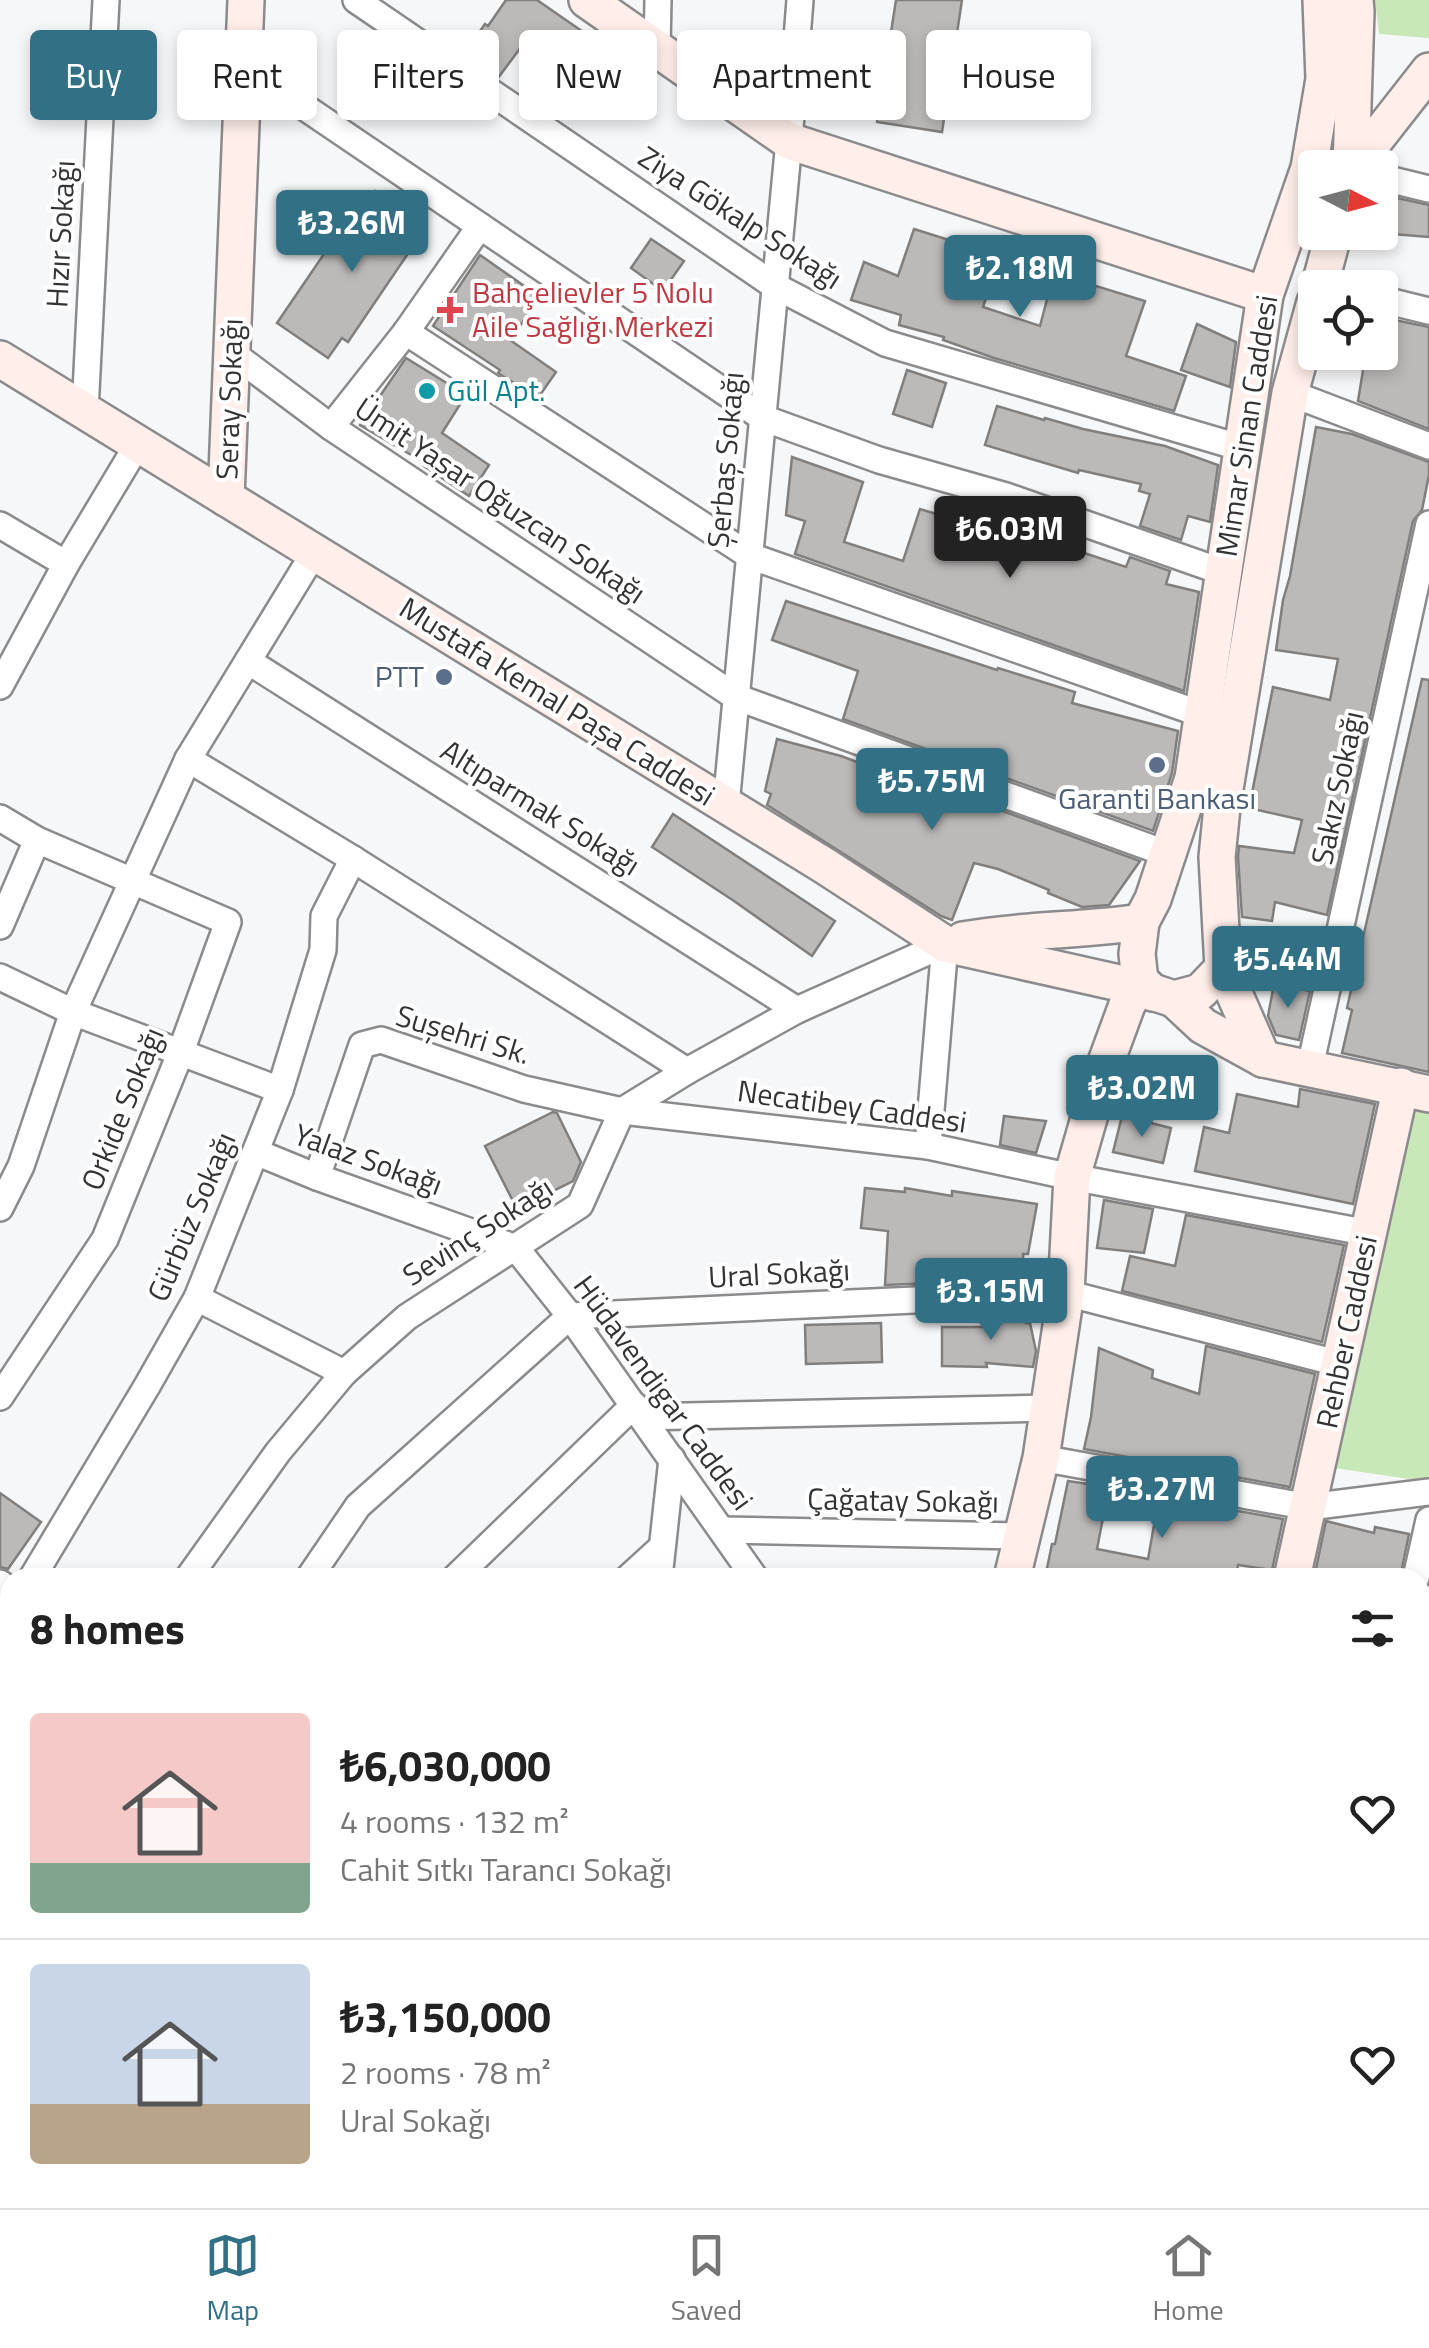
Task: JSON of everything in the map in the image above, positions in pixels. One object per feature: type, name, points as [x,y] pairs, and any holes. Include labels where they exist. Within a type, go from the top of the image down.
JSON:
[{"type":"main road","name":"Seray Sokağı","points":[[245,30],[246,0]]},
{"type":"main road","points":[[587,0],[630,30]]},
{"type":"main road","name":"Mimar Sinan Caddesi","points":[[1321,0],[1324,80],[1345,150]]},
{"type":"main road","name":"Mimar Sinan Caddesi","points":[[1321,150],[1334,122],[1355,0]]},
{"type":"main road","points":[[657,49],[789,142],[1265,295]]},
{"type":"main road","points":[[1334,122],[1425,77]]},
{"type":"main road","points":[[1366,150],[1425,77]]},
{"type":"main road","name":"Seray Sokağı","points":[[226,498],[242,120]]},
{"type":"main road","name":"Mimar Sinan Caddesi","points":[[1147,911],[1193,778],[1265,295],[1298,206]]},
{"type":"main road","name":"Mustafa Kemal Paşa Caddesi","points":[[0,360],[945,944],[1155,993]]},
{"type":"main road","name":"Mimar Sinan Caddesi","points":[[1220,907],[1217,857],[1222,808],[1290,393],[1298,367]]},
{"type":"main road","points":[[1264,1059],[1223,968],[1220,907],[1193,888],[1168,887],[1147,911],[1137,954],[1140,980],[1155,993],[1203,1026],[1264,1059],[1415,1090]]},
{"type":"main road","points":[[945,944],[999,933],[1100,928],[1147,911]]},
{"type":"main road","points":[[1015,1568],[1041,1458],[1066,1293],[1072,1177],[1102,1074],[1127,1005],[1155,993],[1200,992],[1223,968]]},
{"type":"main road","name":"Rehber Caddesi","points":[[1294,1568],[1369,1233],[1415,1090]]},
{"type":"street","name":"Hızır Sokağı","points":[[84,411],[106,0]]},
{"type":"street","name":"Ziya Gökalp Sokağı","points":[[356,0],[775,286],[885,344],[1242,448]]},
{"type":"street","points":[[657,49],[658,0]]},
{"type":"street","name":"Şerbaş Sokağı","points":[[726,806],[800,0]]},
{"type":"street","points":[[317,115],[763,418],[879,460],[1006,496],[1223,572]]},
{"type":"street","points":[[1398,181],[1429,189]]},
{"type":"street","points":[[331,427],[406,332],[480,226]]},
{"type":"street","points":[[1398,304],[1429,311]]},
{"type":"street","points":[[406,332],[750,556],[1202,714]]},
{"type":"street","name":"Ümit Yaşar Oğuzcan Sokağı","points":[[232,353],[331,427],[736,697],[1168,854]]},
{"type":"street","points":[[1290,393],[1429,446]]},
{"type":"street","points":[[0,686],[66,564],[138,444]]},
{"type":"street","name":"Sakız Sokağı","points":[[1310,1067],[1429,524]]},
{"type":"street","points":[[0,526],[66,564]]},
{"type":"street","points":[[0,1208],[21,1166],[73,1012],[188,759],[314,552]]},
{"type":"street","name":"Altıparmak Sokağı","points":[[248,661],[797,1010]]},
{"type":"street","points":[[188,759],[687,1071]]},
{"type":"street","points":[[0,818],[37,840],[132,880]]},
{"type":"street","points":[[0,926],[37,840]]},
{"type":"street","name":"Gürbüz Sokağı","points":[[38,1568],[196,1298],[280,1090],[323,950],[324,916],[353,859]]},
{"type":"street","name":"Orkide Sokağı","points":[[0,1397],[105,1239],[228,922],[132,880]]},
{"type":"street","points":[[622,1111],[797,1010],[945,944],[928,1146]]},
{"type":"street","points":[[0,977],[73,1012],[280,1090]]},
{"type":"street","name":"Suşehri Sk.","points":[[318,1177],[362,1045],[381,1040],[524,1089],[622,1111]]},
{"type":"street","name":"Necatibey Caddesi","points":[[622,1111],[928,1146],[1369,1233]]},
{"type":"street","name":"Sevinç Sokağı","points":[[195,1568],[278,1452],[344,1373],[407,1317],[580,1205],[622,1111]]},
{"type":"street","name":"Yalaz Sokağı","points":[[256,1152],[516,1248]]},
{"type":"street","name":"Hüdavendigar Caddesi","points":[[516,1248],[570,1316],[748,1568]]},
{"type":"street","name":"Ural Sokağı","points":[[570,1316],[1066,1293],[1342,1364]]},
{"type":"street","points":[[196,1298],[344,1373]]},
{"type":"street","points":[[316,1568],[358,1506],[570,1316]]},
{"type":"street","points":[[466,1568],[638,1411],[1048,1408]]},
{"type":"street","points":[[1041,1458],[1308,1507],[1429,1492]]},
{"type":"street","points":[[659,1568],[672,1459]]},
{"type":"street","points":[[1418,1568],[1429,1520]]},
{"type":"street","name":"Çağatay Sokağı","points":[[722,1530],[1023,1536]]},
{"type":"street","points":[[639,1568],[662,1546]]},
{"type":"green space","points":[[1375,0],[1429,0],[1429,38],[1379,34]]},
{"type":"green space","points":[[1408,1097],[1429,1102],[1429,1482],[1328,1467]]},
{"type":"building","points":[[506,0],[537,0],[580,30],[519,30],[519,50],[499,77],[499,30],[481,30],[485,24],[488,26]]},
{"type":"building","points":[[896,0],[962,0],[957,30],[926,30],[926,120],[944,120],[942,132],[877,122],[906,120],[906,30],[891,30]]},
{"type":"building","points":[[375,191],[426,227],[348,342],[342,338],[328,358],[277,323],[356,207],[362,211]]},
{"type":"building","points":[[1398,198],[1429,205],[1429,237],[1398,235]]},
{"type":"building","points":[[914,229],[1000,256],[983,307],[1040,326],[1054,273],[1145,301],[1126,356],[1186,376],[1174,411],[994,358],[943,340],[944,337],[899,325],[901,315],[851,300],[864,262],[898,276]]},
{"type":"building","points":[[651,239],[684,261],[663,291],[631,268]]},
{"type":"building","points":[[480,255],[540,297],[510,340],[556,372],[538,398],[433,326]]},
{"type":"building","points":[[1398,321],[1429,327],[1429,429],[1358,401],[1363,370],[1398,370]]},
{"type":"building","points":[[1197,324],[1236,342],[1230,387],[1181,370]]},
{"type":"building","points":[[406,358],[466,395],[442,433],[489,465],[469,496],[425,463],[360,425]]},
{"type":"building","points":[[907,370],[946,383],[932,427],[893,414]]},
{"type":"building","points":[[997,406],[1165,446],[1218,465],[1210,522],[1188,516],[1181,540],[1140,526],[1150,494],[1139,491],[1141,484],[1079,470],[1078,473],[985,445]]},
{"type":"building","points":[[1316,427],[1352,434],[1429,462],[1429,475],[1422,510],[1413,521],[1327,915],[1275,902],[1272,921],[1242,917],[1238,857],[1239,846],[1294,853],[1302,820],[1249,808],[1273,687],[1330,700],[1338,659],[1276,650]]},
{"type":"building","points":[[792,457],[863,482],[844,542],[903,561],[920,509],[1026,541],[1028,534],[1126,567],[1130,557],[1170,571],[1166,584],[1199,592],[1184,691],[795,554],[805,521],[786,515]]},
{"type":"building","points":[[786,601],[1075,692],[1072,703],[1178,731],[1172,773],[1153,831],[843,719],[858,671],[772,640]]},
{"type":"building","points":[[1422,679],[1429,680],[1429,1072],[1342,1053],[1352,1010],[1347,1008]]},
{"type":"building","points":[[777,739],[841,756],[929,789],[931,785],[1140,861],[1109,905],[1082,907],[998,869],[974,863],[952,920],[767,805],[771,794],[765,791]]},
{"type":"building","points":[[673,814],[835,921],[812,956],[652,847]]},
{"type":"building","points":[[1274,984],[1310,991],[1299,1040],[1276,1035],[1268,1016]]},
{"type":"building","points":[[1174,1066],[1201,1072],[1196,1092],[1170,1086]]},
{"type":"building","points":[[1300,1089],[1375,1104],[1353,1204],[1195,1171],[1204,1127],[1229,1133],[1237,1094],[1298,1107]]},
{"type":"building","points":[[557,1113],[581,1162],[573,1181],[517,1209],[485,1146]]},
{"type":"building","points":[[1004,1116],[1046,1121],[1036,1153],[1000,1145]]},
{"type":"building","points":[[1122,1116],[1171,1128],[1163,1163],[1113,1152]]},
{"type":"building","points":[[865,1188],[905,1192],[905,1188],[952,1196],[952,1191],[1037,1204],[1028,1254],[1023,1254],[1024,1279],[885,1285],[888,1231],[861,1228]]},
{"type":"building","points":[[1104,1200],[1153,1209],[1144,1253],[1097,1248]]},
{"type":"building","points":[[1186,1215],[1344,1245],[1322,1342],[1122,1291],[1130,1256],[1175,1266]]},
{"type":"building","points":[[1026,1311],[1036,1351],[1033,1367],[986,1363],[987,1367],[942,1366],[942,1327],[994,1327],[994,1313]]},
{"type":"building","points":[[881,1323],[882,1362],[806,1364],[805,1325]]},
{"type":"building","points":[[1206,1346],[1315,1374],[1290,1487],[1084,1449],[1099,1348],[1153,1370],[1152,1378],[1199,1394]]},
{"type":"building","points":[[1068,1481],[1109,1487],[1097,1549],[1148,1559],[1159,1497],[1283,1519],[1272,1568],[1047,1568]]},
{"type":"building","points":[[0,1493],[41,1522],[9,1568],[0,1567]]},
{"type":"building","points":[[1326,1521],[1374,1533],[1375,1527],[1409,1534],[1402,1568],[1316,1568]]},
{"type":"place","name":"Bahçelievler 5 Nolu Aile Sağlığı Merkezi","points":[[450,310]]},
{"type":"place","name":"Gül Apt.","points":[[427,391]]},
{"type":"place","name":"PTT","points":[[444,677]]},
{"type":"place","name":"Garanti Bankası","points":[[1157,765]]}]
